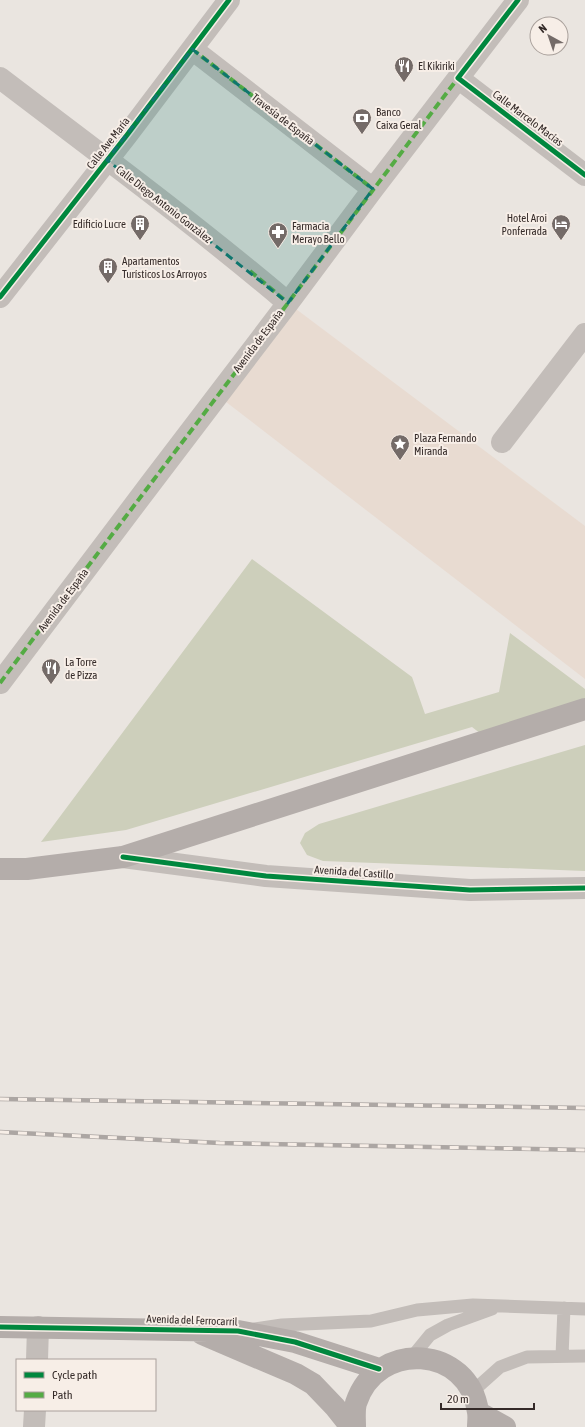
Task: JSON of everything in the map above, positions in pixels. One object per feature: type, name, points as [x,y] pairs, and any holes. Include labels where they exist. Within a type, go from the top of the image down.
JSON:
[{"type":"street","name":"Calle Ave María","points":[[0,297],[108,160],[229,0]]},
{"type":"street","name":"Avenida de España","points":[[0,683],[373,189],[518,0]]},
{"type":"street","name":"Travesía de España","points":[[192,49],[373,189]]},
{"type":"street","name":"Calle Diego Antonio González","points":[[0,78],[108,160],[250,271],[288,303]]},
{"type":"street","name":"Calle Marcelo Macías","points":[[458,78],[585,175]]},
{"type":"street","points":[[502,442],[585,334]]},
{"type":"street","name":"Avenida del Castillo","points":[[0,869],[27,869],[124,857],[585,709]]},
{"type":"street","name":"Avenida del Castillo","points":[[124,857],[266,876],[454,889],[585,888]]},
{"type":"street","name":"Avenida del Ferrocarril","points":[[0,1327],[238,1331],[295,1342],[379,1369]]},
{"type":"street","points":[[37,1359],[38,1327]]},
{"type":"street","name":"Avenida del Ferrocarril","points":[[192,1330],[296,1374],[313,1384],[335,1407],[351,1427]]},
{"type":"street","points":[[355,1427],[356,1404],[363,1387],[379,1369],[396,1360],[412,1357],[434,1360],[451,1368],[466,1381],[476,1410],[505,1427]]},
{"type":"street","points":[[34,1427],[35,1411]]},
{"type":"lane","points":[[238,1331],[282,1325],[371,1320],[417,1310],[474,1305],[585,1309]]},
{"type":"lane","points":[[412,1357],[430,1335],[448,1325],[499,1306]]},
{"type":"lane","points":[[562,1356],[564,1308]]},
{"type":"lane","points":[[476,1410],[500,1367],[527,1357],[585,1356]]},
{"type":"highlighted area","points":[[192,49],[373,189],[288,303],[107,160]]},
{"type":"green space","points":[[252,559],[412,677],[425,714],[499,692],[510,633],[585,689],[585,701],[485,737],[472,727],[126,830],[41,842]]},
{"type":"green space","points":[[585,745],[585,871],[323,861],[307,855],[300,843],[305,833],[319,824]]},
{"type":"shaded area","name":"Plaza Fernando Miranda","points":[[288,303],[585,526],[585,679],[217,395]]},
{"type":"railway","points":[[0,1099],[585,1108]]},
{"type":"railway","points":[[0,1132],[220,1143],[585,1150]]},
{"type":"marked path","points":[[192,49],[373,189]]},
{"type":"marked path","points":[[0,683],[458,78]]},
{"type":"marked path","points":[[250,271],[288,303]]},
{"type":"cycle path","points":[[0,297],[127,135],[229,0]]},
{"type":"cycle path","points":[[518,0],[458,78],[585,175]]},
{"type":"cycle path","points":[[123,857],[266,876],[470,890],[585,888]]},
{"type":"cycle path","points":[[0,1327],[238,1331],[295,1342],[379,1369]]},
{"type":"place","name":"El Kikiriki","points":[[404,83]]},
{"type":"place","name":"Banco Caixa Geral","points":[[362,135]]},
{"type":"place","name":"Edificio Lucre","points":[[140,241]]},
{"type":"place","name":"Hotel Aroi Ponferrada","points":[[561,241]]},
{"type":"place","name":"Farmacia Merayo Bello","points":[[278,249]]},
{"type":"place","name":"Apartamentos Turísticos Los Arroyos","points":[[108,284]]},
{"type":"place","name":"Plaza Fernando Miranda","points":[[400,461]]},
{"type":"place","name":"La Torre de Pizza","points":[[51,685]]}]
